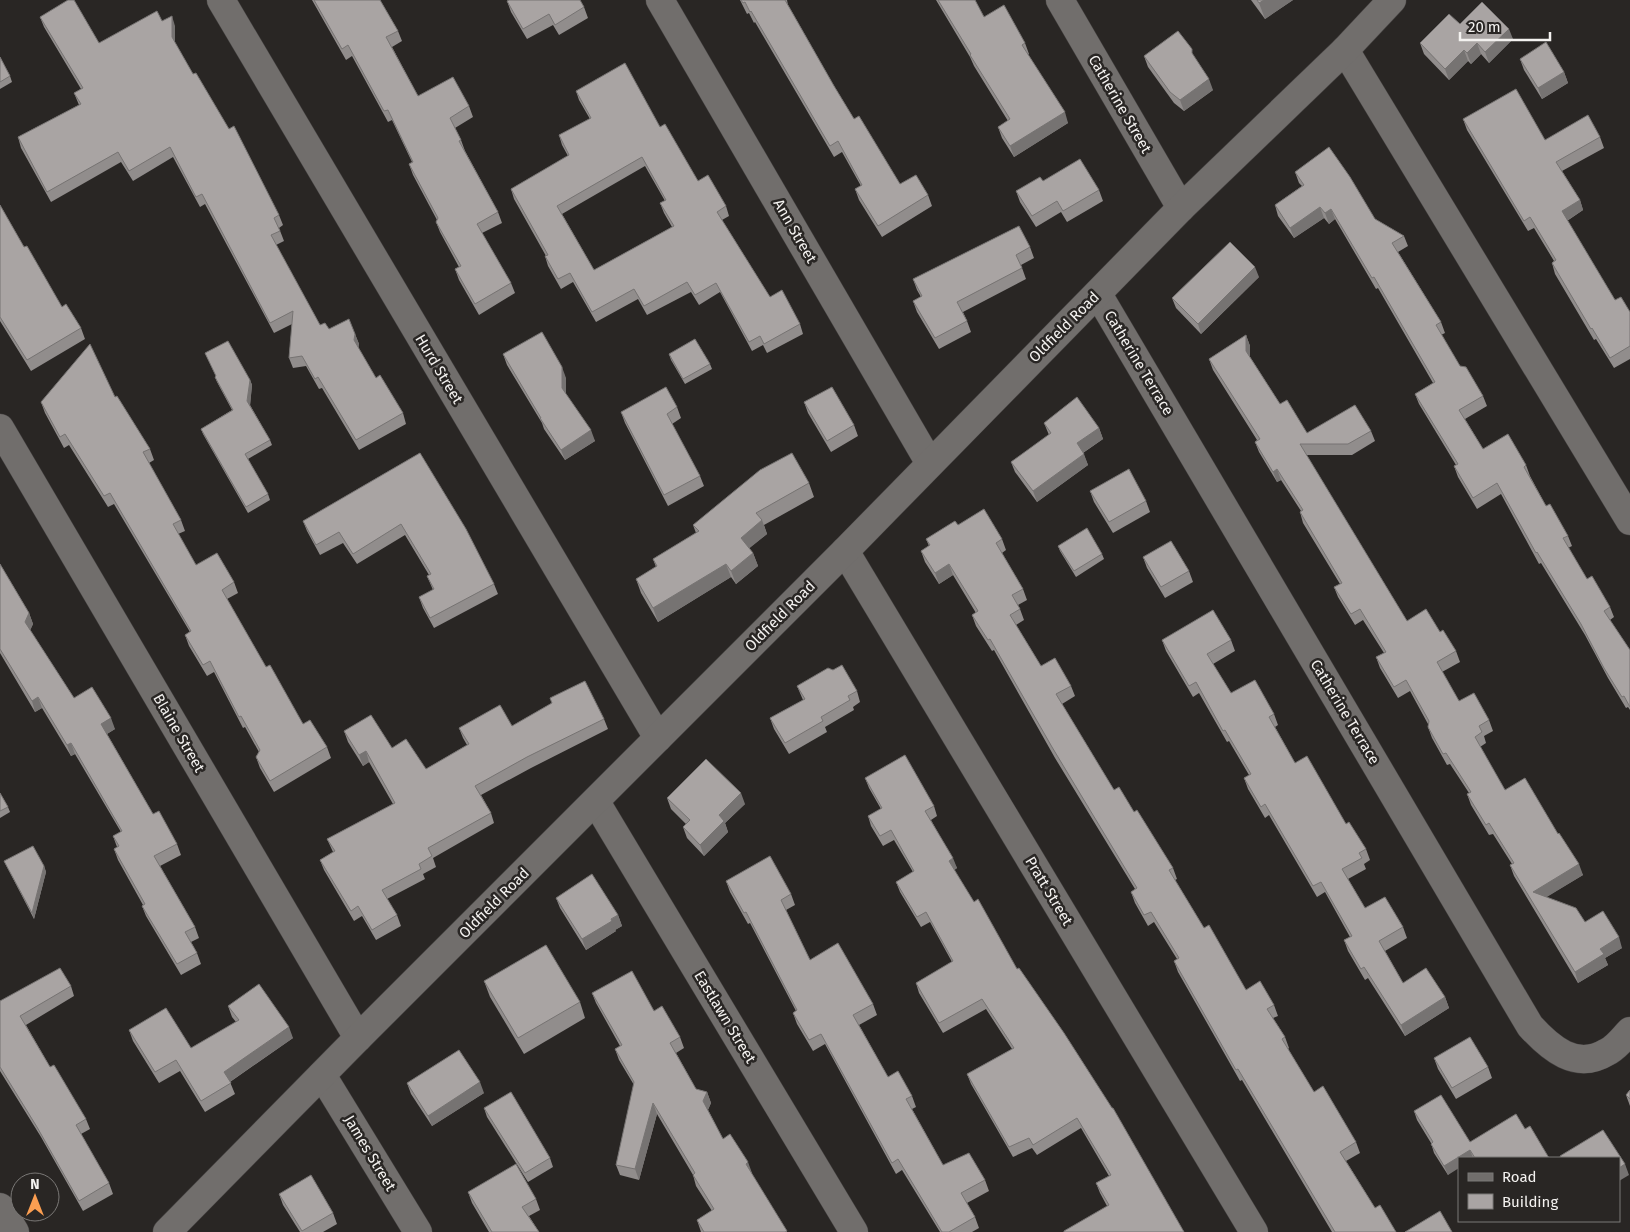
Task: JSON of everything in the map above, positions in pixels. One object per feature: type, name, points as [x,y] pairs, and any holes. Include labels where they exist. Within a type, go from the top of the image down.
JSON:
[{"type":"street","name":"Hurd Street","points":[[221,0],[658,738]]},
{"type":"street","name":"Ann Street","points":[[660,0],[930,462]]},
{"type":"street","name":"Catherine Street","points":[[1060,0],[1181,208]]},
{"type":"street","name":"Oldfield Road","points":[[167,1232],[358,1038],[845,551],[930,462],[1181,208],[1345,50],[1392,0]]},
{"type":"street","points":[[1345,50],[1630,522]]},
{"type":"street","name":"Catherine Terrace","points":[[1098,294],[1530,1026],[1546,1043],[1560,1053],[1574,1058],[1593,1059],[1609,1052],[1630,1031]]},
{"type":"street","name":"Blaine Street","points":[[0,428],[358,1038]]},
{"type":"street","name":"Pratt Street","points":[[845,551],[1254,1232]]},
{"type":"street","name":"Eastlawn Street","points":[[596,802],[854,1232]]},
{"type":"street","name":"James Street","points":[[322,1075],[418,1232]]},
{"type":"street","points":[[0,1207],[15,1232]]},
{"type":"building","points":[[68,0],[74,0],[99,43],[157,11],[162,21],[172,16],[172,37],[193,74],[196,73],[229,129],[234,126],[279,215],[274,218],[280,231],[271,235],[320,325],[325,323],[329,329],[349,319],[355,334],[354,340],[376,378],[380,375],[403,413],[356,440],[318,377],[315,379],[302,356],[289,358],[293,311],[270,323],[202,194],[196,197],[170,147],[129,171],[118,152],[47,192],[18,137],[81,104],[74,93],[83,88],[40,17]]},
{"type":"building","points":[[314,0],[380,0],[398,31],[386,37],[418,96],[453,77],[469,106],[450,118],[461,140],[459,141],[498,212],[477,224],[511,283],[475,304],[455,269],[461,266],[436,222],[438,218],[409,164],[413,162],[388,110],[384,111],[348,45],[342,49]]},
{"type":"building","points":[[580,0],[584,7],[555,25],[549,14],[523,29],[507,1]]},
{"type":"building","points":[[741,0],[785,0],[854,119],[859,116],[900,184],[916,175],[928,195],[878,226],[855,189],[862,185],[838,141],[830,146],[751,11],[745,2],[743,3]]},
{"type":"building","points":[[938,0],[975,0],[984,17],[1004,5],[1025,43],[1022,45],[1065,112],[1010,146],[998,127],[1010,119]]},
{"type":"building","points":[[1482,2],[1509,29],[1485,52],[1477,43],[1467,53],[1464,50],[1445,69],[1420,43],[1449,14],[1460,24]]},
{"type":"building","points":[[1178,31],[1192,49],[1192,53],[1209,79],[1180,100],[1170,92],[1144,56]]},
{"type":"building","points":[[1546,42],[1564,72],[1538,88],[1520,59]]},
{"type":"building","points":[[0,57],[10,76],[0,82]]},
{"type":"building","points":[[625,63],[660,127],[665,124],[698,181],[708,175],[726,206],[717,212],[770,297],[782,290],[800,324],[764,344],[760,336],[749,342],[716,283],[695,295],[687,282],[644,306],[634,289],[592,312],[570,273],[558,279],[545,256],[548,255],[511,189],[569,155],[559,135],[591,118],[576,91]],"holes":[[[642,157],[666,200],[660,203],[674,226],[594,270],[557,206]]]},
{"type":"building","points":[[1516,89],[1545,140],[1588,115],[1600,137],[1556,162],[1580,200],[1562,211],[1615,300],[1621,297],[1630,312],[1630,346],[1610,358],[1552,263],[1556,260],[1530,217],[1524,221],[1463,119]]},
{"type":"building","points":[[1329,147],[1350,177],[1375,219],[1404,236],[1392,243],[1441,322],[1436,325],[1460,366],[1466,367],[1483,396],[1459,410],[1483,449],[1508,434],[1546,506],[1550,504],[1568,536],[1563,538],[1587,579],[1592,576],[1610,607],[1604,611],[1630,650],[1630,707],[1604,668],[1581,624],[1536,553],[1497,483],[1473,498],[1454,466],[1458,464],[1415,394],[1435,382],[1374,277],[1372,278],[1331,209],[1325,213],[1320,207],[1290,228],[1275,205],[1304,185],[1295,172]]},
{"type":"building","points":[[1080,159],[1099,190],[1063,211],[1057,201],[1032,216],[1016,191],[1040,177],[1043,181]]},
{"type":"building","points":[[0,205],[24,247],[27,246],[62,307],[66,304],[81,328],[27,360],[0,317]]},
{"type":"building","points":[[1019,226],[1030,247],[1016,255],[1022,268],[957,302],[967,321],[935,338],[913,301],[922,296],[913,279]]},
{"type":"building","points":[[1230,242],[1255,267],[1198,324],[1172,298]]},
{"type":"building","points":[[542,332],[562,367],[562,388],[591,430],[561,450],[503,354]]},
{"type":"building","points":[[1246,335],[1246,351],[1280,404],[1287,400],[1307,433],[1355,405],[1371,431],[1348,444],[1300,444],[1407,621],[1426,609],[1440,632],[1443,630],[1456,651],[1437,662],[1459,701],[1474,693],[1489,720],[1479,726],[1482,732],[1475,737],[1505,790],[1525,778],[1558,834],[1579,864],[1533,892],[1576,908],[1585,922],[1603,911],[1619,937],[1600,949],[1604,954],[1575,972],[1510,865],[1514,863],[1489,823],[1486,825],[1467,794],[1471,792],[1446,753],[1443,754],[1428,727],[1429,721],[1406,680],[1394,687],[1376,657],[1386,652],[1360,609],[1351,614],[1334,587],[1342,583],[1300,512],[1303,510],[1277,469],[1273,472],[1255,442],[1260,439],[1209,359]]},
{"type":"building","points":[[695,339],[710,364],[683,379],[669,354]]},
{"type":"building","points":[[228,341],[250,380],[247,401],[270,440],[245,454],[268,494],[246,507],[201,429],[233,410],[215,377],[205,353]]},
{"type":"building","points":[[90,344],[115,397],[117,396],[150,449],[143,452],[181,520],[173,524],[196,565],[217,553],[234,582],[222,590],[266,667],[270,665],[303,724],[310,720],[327,747],[270,781],[256,757],[260,750],[241,716],[239,717],[210,661],[203,665],[185,635],[191,631],[110,493],[104,496],[65,434],[60,437],[41,402]]},
{"type":"building","points":[[666,387],[677,407],[667,414],[700,476],[664,495],[621,412]]},
{"type":"building","points":[[832,387],[854,425],[827,441],[804,402]]},
{"type":"building","points":[[1077,397],[1099,428],[1077,443],[1084,454],[1033,491],[1011,462],[1051,433],[1044,423]]},
{"type":"building","points":[[420,453],[466,529],[494,584],[430,618],[419,597],[434,589],[427,576],[431,574],[401,524],[353,554],[339,532],[316,545],[303,521]]},
{"type":"building","points":[[792,453],[809,483],[756,513],[762,520],[741,538],[753,553],[731,571],[726,564],[653,608],[636,579],[657,566],[653,559],[699,531],[693,525],[760,470]]},
{"type":"building","points":[[1129,469],[1146,501],[1109,522],[1090,491]]},
{"type":"building","points":[[984,509],[1002,539],[996,543],[1023,589],[1012,595],[1020,609],[1010,615],[1041,666],[1055,658],[1071,686],[1056,694],[1114,790],[1119,787],[1134,812],[1137,810],[1173,868],[1169,870],[1204,928],[1209,925],[1246,990],[1260,981],[1274,1005],[1267,1009],[1285,1037],[1282,1039],[1314,1092],[1323,1086],[1356,1142],[1340,1152],[1375,1208],[1380,1205],[1396,1232],[1335,1232],[1238,1069],[1236,1070],[1174,961],[1179,958],[1151,912],[1144,915],[1131,892],[1137,888],[1052,747],[990,639],[988,640],[972,615],[978,611],[949,564],[935,573],[921,551],[930,545],[926,539],[955,521],[958,525]]},
{"type":"building","points":[[1087,528],[1102,554],[1074,571],[1058,546]]},
{"type":"building","points":[[1171,541],[1189,571],[1161,587],[1143,557]]},
{"type":"building","points":[[0,564],[29,613],[25,622],[74,698],[92,687],[111,718],[101,724],[153,814],[159,811],[177,844],[154,856],[195,927],[185,932],[197,953],[177,964],[142,906],[145,904],[114,849],[119,846],[113,836],[122,831],[71,743],[67,745],[38,697],[32,701],[0,649]]},
{"type":"building","points":[[1213,610],[1231,640],[1207,654],[1231,693],[1255,680],[1274,714],[1269,717],[1295,763],[1307,756],[1346,824],[1349,822],[1366,849],[1359,853],[1362,858],[1342,869],[1365,908],[1385,897],[1403,927],[1379,941],[1403,983],[1426,968],[1445,997],[1401,1025],[1364,967],[1361,969],[1344,940],[1352,936],[1321,882],[1313,886],[1265,804],[1261,807],[1244,778],[1251,774],[1225,730],[1223,731],[1196,682],[1189,686],[1162,640]]},
{"type":"building","points":[[842,665],[857,691],[848,696],[850,700],[821,717],[823,721],[785,743],[770,718],[805,699],[797,686],[828,668],[833,670]]},
{"type":"building","points":[[585,681],[604,719],[527,757],[475,786],[491,813],[428,848],[432,856],[419,864],[421,869],[382,890],[397,915],[372,930],[358,906],[351,911],[320,860],[335,851],[327,839],[395,803],[366,751],[359,755],[344,731],[371,715],[392,748],[406,739],[426,769],[469,744],[459,728],[500,705],[512,726],[552,703],[550,698]]},
{"type":"building","points":[[905,755],[934,806],[925,811],[953,858],[949,861],[974,902],[978,899],[1017,969],[1019,968],[1064,1033],[1113,1108],[1184,1232],[1064,1232],[1109,1205],[1096,1183],[1111,1175],[1077,1118],[1033,1145],[1029,1138],[1009,1147],[967,1074],[1014,1048],[982,999],[939,1023],[916,983],[953,961],[926,912],[917,917],[896,882],[914,871],[891,830],[880,836],[868,816],[882,808],[865,778]]},
{"type":"building","points":[[706,759],[741,793],[719,815],[724,821],[700,845],[683,827],[690,820],[667,798]]},
{"type":"building","points":[[0,793],[8,807],[0,811]]},
{"type":"building","points":[[33,846],[44,866],[32,913],[4,861]]},
{"type":"building","points":[[770,856],[791,894],[781,900],[810,960],[838,943],[873,1004],[853,1015],[888,1077],[898,1071],[912,1096],[906,1099],[943,1165],[969,1153],[985,1180],[961,1193],[975,1217],[949,1232],[942,1232],[898,1159],[892,1163],[821,1034],[809,1040],[793,1013],[797,1010],[746,912],[744,913],[726,881]]},
{"type":"building","points":[[592,874],[618,915],[611,919],[612,921],[582,939],[556,898]]},
{"type":"building","points":[[546,945],[580,1002],[518,1038],[484,981]]},
{"type":"building","points":[[60,968],[71,986],[20,1016],[50,1067],[54,1065],[86,1119],[76,1125],[109,1183],[79,1201],[0,1067],[0,1001]]},
{"type":"building","points":[[632,971],[654,1011],[662,1006],[680,1037],[670,1043],[696,1089],[707,1092],[703,1101],[723,1139],[730,1134],[787,1231],[704,1232],[697,1220],[714,1209],[653,1103],[635,1169],[616,1165],[634,1082],[615,1049],[622,1045],[592,993]]},
{"type":"building","points":[[259,984],[289,1027],[224,1072],[231,1083],[201,1101],[176,1060],[155,1072],[129,1030],[166,1008],[191,1048],[239,1020],[228,1006]]},
{"type":"building","points":[[1470,1037],[1488,1067],[1452,1088],[1434,1058]]},
{"type":"building","points":[[459,1050],[480,1082],[428,1116],[407,1083]]},
{"type":"building","points":[[1630,1090],[1630,1099],[1626,1095]]},
{"type":"building","points":[[511,1092],[550,1158],[525,1173],[484,1108]]},
{"type":"building","points":[[1441,1095],[1470,1142],[1516,1114],[1525,1129],[1530,1126],[1548,1157],[1474,1157],[1470,1150],[1444,1166],[1431,1144],[1433,1142],[1414,1111]]},
{"type":"building","points":[[1603,1130],[1625,1164],[1620,1167],[1620,1157],[1560,1156]]},
{"type":"building","points":[[516,1164],[536,1199],[522,1207],[539,1232],[492,1232],[468,1192]]},
{"type":"building","points":[[311,1175],[333,1213],[302,1231],[279,1194]]},
{"type":"building","points":[[1440,1211],[1452,1232],[1405,1232]]}]
